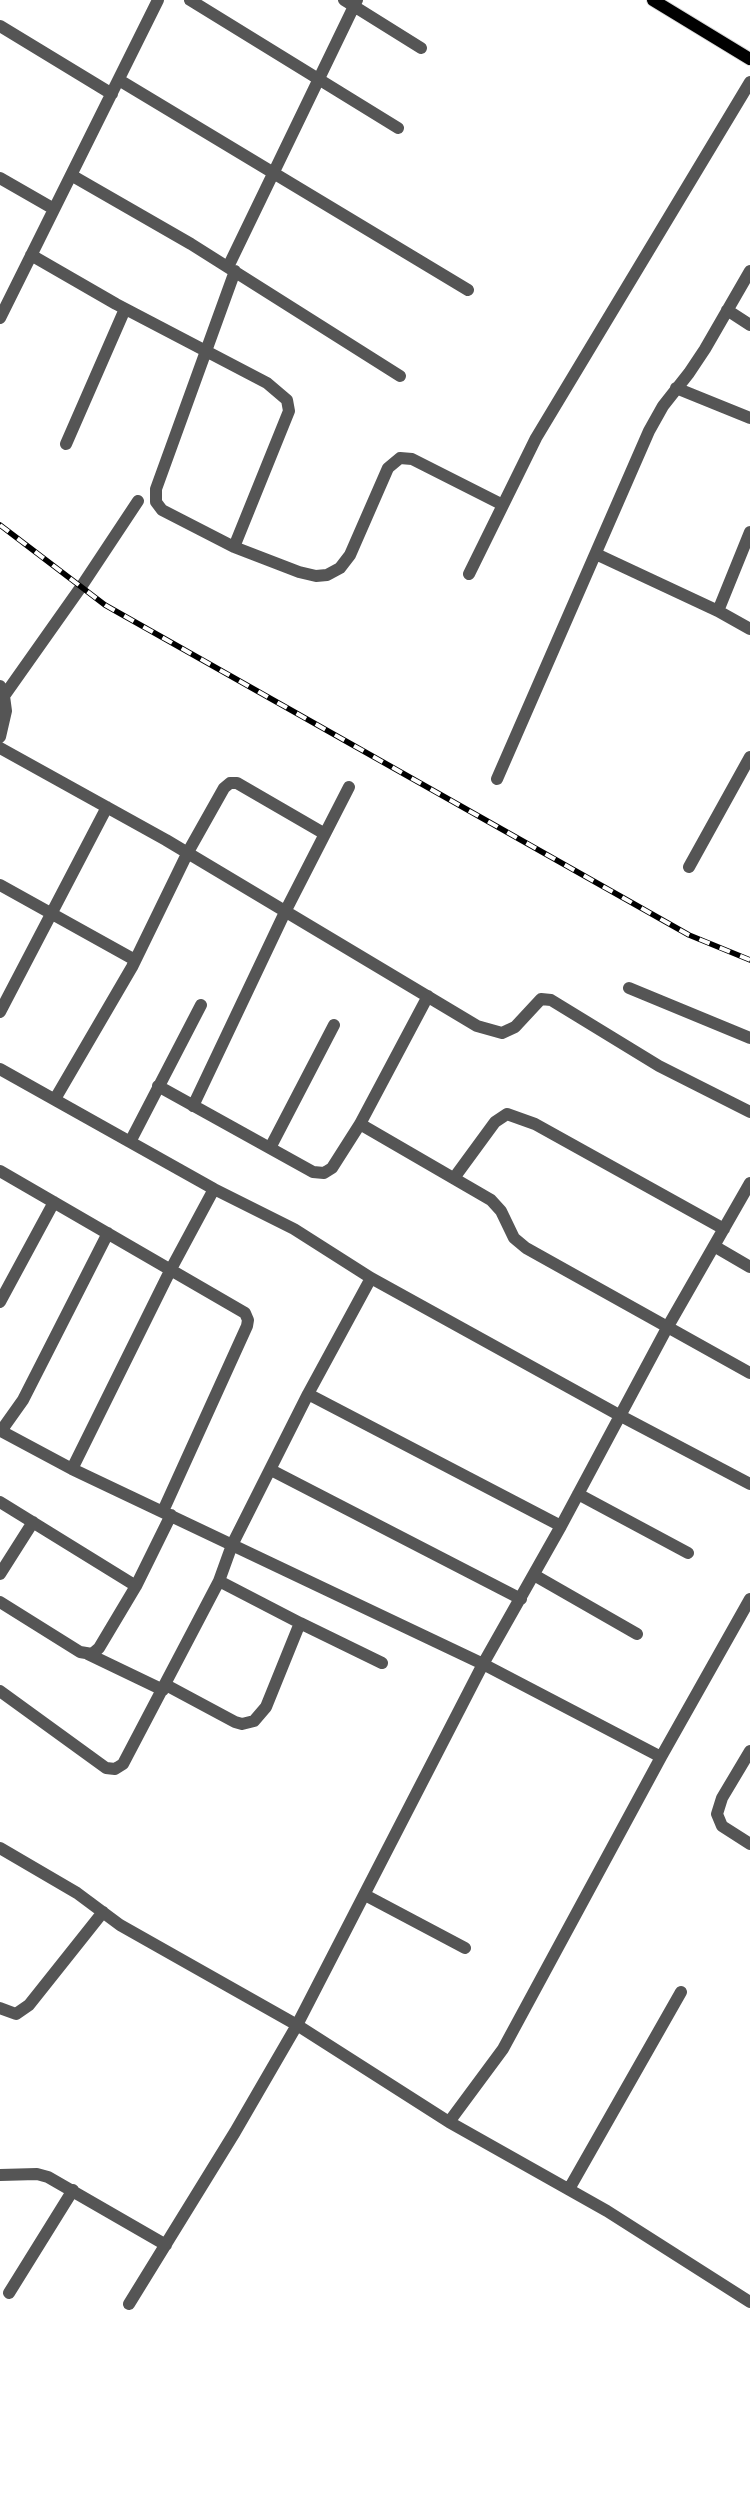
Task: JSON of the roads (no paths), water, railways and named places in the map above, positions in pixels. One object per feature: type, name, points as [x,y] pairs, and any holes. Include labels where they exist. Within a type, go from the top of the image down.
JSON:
[{"type":"main road","points":[[653,0],[750,59]]},
{"type":"street","points":[[0,318],[158,0]]},
{"type":"street","points":[[190,0],[398,128]]},
{"type":"street","points":[[421,48],[352,2],[231,269],[205,350],[156,489],[156,502],[162,510],[234,547],[299,572],[327,575],[340,568],[350,555],[388,468],[400,458],[412,459],[503,504]]},
{"type":"street","points":[[0,26],[112,94]]},
{"type":"street","points":[[119,80],[468,290]]},
{"type":"street","points":[[469,574],[536,438],[750,82]]},
{"type":"street","points":[[71,175],[231,269],[400,376]]},
{"type":"street","points":[[0,178],[54,209]]},
{"type":"street","points":[[31,255],[278,390],[287,400],[289,411],[234,547]]},
{"type":"street","points":[[497,779],[648,431],[663,406],[689,373],[750,271]]},
{"type":"street","points":[[66,444],[125,308]]},
{"type":"street","points":[[727,310],[750,325]]},
{"type":"street","points":[[676,388],[750,418]]},
{"type":"street","points":[[0,737],[5,721],[2,691],[138,502]]},
{"type":"street","points":[[718,611],[750,532]]},
{"type":"street","points":[[596,554],[718,611],[750,629]]},
{"type":"street","points":[[0,748],[188,852],[477,1026],[502,1033],[515,1027],[540,999],[551,1000],[659,1066],[750,1112]]},
{"type":"street","points":[[689,867],[750,756]]},
{"type":"street","points":[[55,1100],[135,960],[188,852],[224,788],[230,783],[237,783],[325,834]]},
{"type":"street","points":[[193,1106],[286,910],[349,788]]},
{"type":"street","points":[[0,1012],[50,912],[107,807]]},
{"type":"street","points":[[0,885],[135,960]]},
{"type":"street","points":[[629,988],[750,1038]]},
{"type":"street","points":[[158,1086],[313,1172],[324,1173],[332,1168],[360,1124],[428,996]]},
{"type":"street","points":[[130,1142],[201,1005]]},
{"type":"street","points":[[270,1148],[334,1025]]},
{"type":"street","points":[[0,1069],[214,1189],[294,1229],[371,1278],[619,1415],[750,1484]]},
{"type":"street","points":[[454,1178],[495,1122],[507,1114],[535,1124],[724,1228]]},
{"type":"street","points":[[360,1124],[454,1178],[496,1205],[514,1238],[526,1248],[750,1373]]},
{"type":"street","points":[[0,1171],[245,1313],[248,1320],[136,1586],[99,1648],[88,1654]]},
{"type":"street","points":[[129,2304],[235,2132],[297,2025],[483,1664],[534,1576],[667,1328],[750,1183]]},
{"type":"street","points":[[72,1469],[171,1269],[214,1189]]},
{"type":"street","points":[[0,1302],[54,1202]]},
{"type":"street","points":[[108,1233],[23,1400],[1,1430],[72,1469],[483,1664],[661,1756]]},
{"type":"street","points":[[714,1246],[750,1267]]},
{"type":"street","points":[[0,1691],[106,1768],[115,1769],[123,1764],[220,1580],[232,1545],[308,1394],[371,1278]]},
{"type":"street","points":[[308,1394],[561,1526]]},
{"type":"street","points":[[271,1470],[521,1598]]},
{"type":"street","points":[[578,1494],[688,1553]]},
{"type":"street","points":[[0,1502],[136,1586]]},
{"type":"street","points":[[0,1574],[33,1522]]},
{"type":"street","points":[[534,1576],[637,1634]]},
{"type":"street","points":[[220,1580],[300,1623],[382,1663]]},
{"type":"street","points":[[449,2122],[503,2049],[661,1756],[750,1599]]},
{"type":"street","points":[[0,1602],[88,1654],[242,1724],[254,1721],[266,1707],[300,1623]]},
{"type":"street","points":[[750,1751],[722,1798],[717,1814],[722,1826],[750,1844]]},
{"type":"street","points":[[0,1848],[77,1893],[120,1925],[297,2025],[449,2122],[616,2216],[750,2302]]},
{"type":"street","points":[[365,1895],[465,1948]]},
{"type":"street","points":[[0,2008],[16,2014],[29,2005],[103,1912]]},
{"type":"street","points":[[569,2189],[681,1992]]},
{"type":"street","points":[[0,2175],[37,2174],[74,2190],[166,2244]]},
{"type":"street","points":[[9,2293],[74,2190]]},
{"type":"railway","points":[[0,525],[105,605],[689,935],[750,960]]}]
